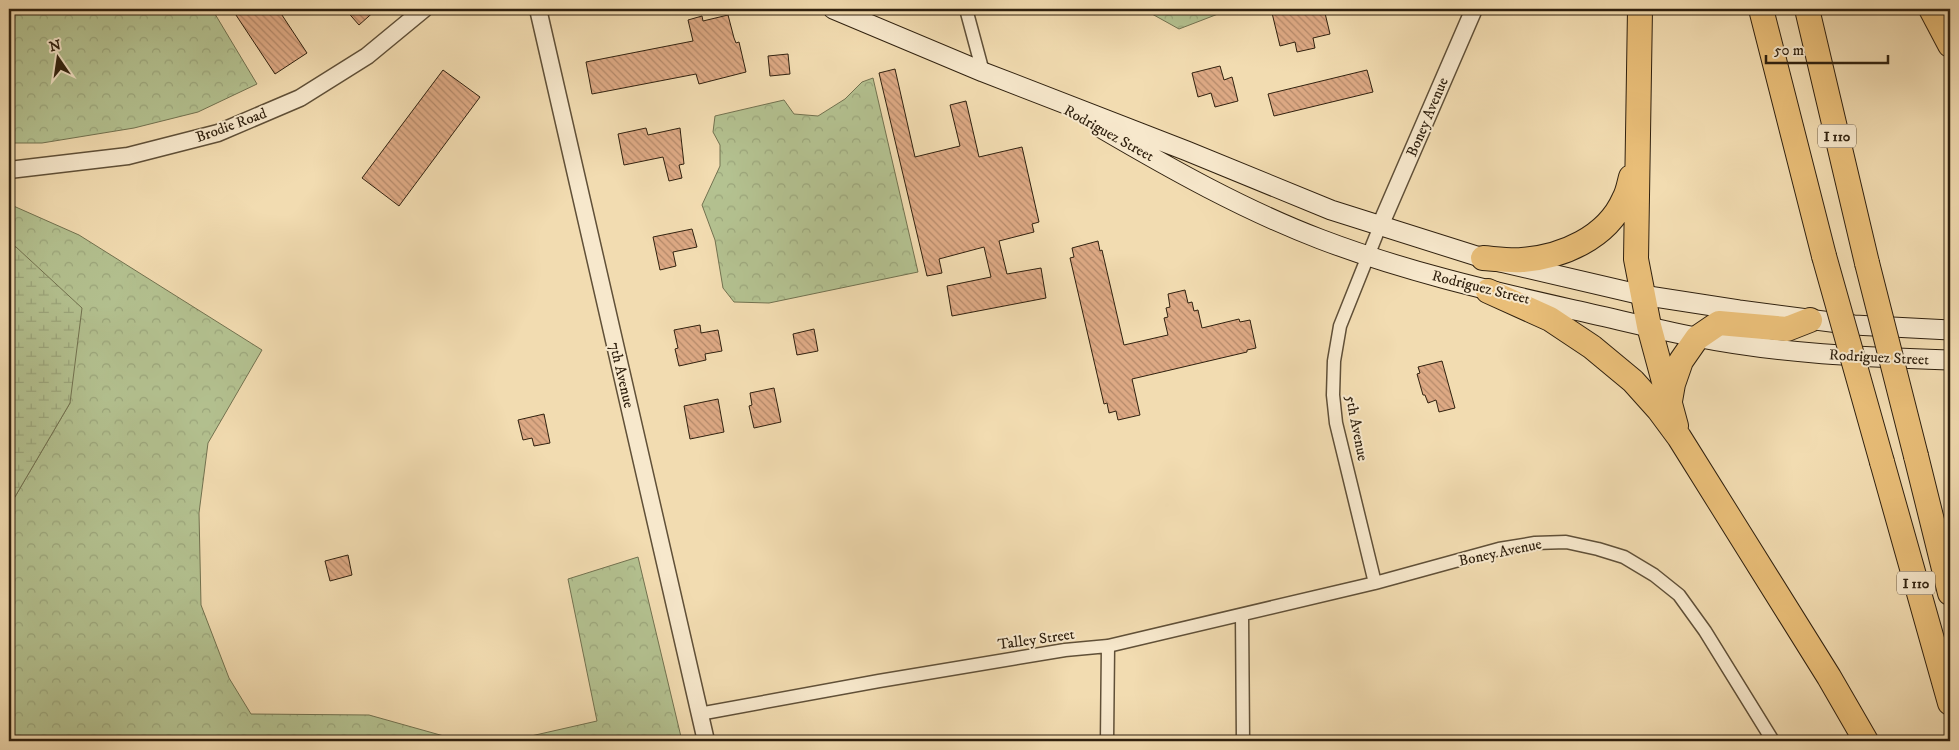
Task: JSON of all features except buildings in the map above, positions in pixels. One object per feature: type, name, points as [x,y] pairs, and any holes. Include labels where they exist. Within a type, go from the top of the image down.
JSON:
[{"type":"highway","points":[[1640,9],[1636,259],[1649,326],[1679,438]]},
{"type":"highway","name":"I 110","points":[[1761,9],[1824,256],[1950,703]]},
{"type":"highway","name":"I 110","points":[[1807,9],[1867,263],[1950,593]]},
{"type":"highway","points":[[1931,9],[1950,45]]},
{"type":"highway","points":[[1483,258],[1521,260],[1556,256],[1578,245],[1599,231],[1615,215],[1624,199],[1638,154]]},
{"type":"highway","points":[[1488,291],[1550,319],[1592,347],[1633,381],[1659,410],[1679,438],[1829,677],[1866,741]]},
{"type":"highway","points":[[1670,402],[1673,384],[1681,361],[1697,338],[1719,323],[1787,329],[1810,320]]},
{"type":"main road","name":"Rodriguez Street","points":[[833,9],[1047,98],[1186,151],[1331,210],[1483,258],[1642,294],[1810,320],[1854,325],[1950,330]]},
{"type":"main road","name":"Rodriguez Street","points":[[1047,98],[1238,203],[1318,239],[1369,257],[1488,291],[1697,338],[1775,349],[1860,357],[1950,360]]},
{"type":"street","name":"Brodie Road","points":[[9,170],[128,156],[218,133],[300,98],[367,56],[424,9]]},
{"type":"street","name":"7th Avenue","points":[[538,9],[706,741]]},
{"type":"street","points":[[966,9],[983,72]]},
{"type":"street","name":"Boney Avenue","points":[[1380,226],[1474,9]]},
{"type":"street","name":"5th Avenue","points":[[1375,583],[1336,422],[1333,394],[1334,360],[1340,326],[1380,226]]},
{"type":"street","name":"Boney Avenue","points":[[1375,583],[1500,549],[1535,543],[1566,542],[1624,557],[1654,575],[1679,595],[1774,741]]},
{"type":"street","name":"Talley Street","points":[[699,714],[1065,650],[1108,646],[1375,583]]},
{"type":"street","points":[[1242,615],[1243,741]]},
{"type":"street","points":[[1107,741],[1108,646]]},
{"type":"green space","points":[[9,9],[212,9],[257,84],[198,112],[134,128],[42,143],[9,143]]},
{"type":"green space","points":[[1143,9],[1218,9],[1218,14],[1179,29]]},
{"type":"green space","points":[[873,78],[918,272],[769,303],[734,302],[723,288],[715,240],[702,205],[720,166],[720,145],[713,132],[715,116],[784,100],[794,114],[818,116],[845,99],[862,82]]},
{"type":"green space","points":[[9,204],[79,235],[262,350],[208,443],[199,513],[201,605],[229,678],[251,714],[369,715],[458,740],[531,736],[597,721],[568,579],[638,557],[682,741],[9,741],[9,507],[70,403],[16,247],[9,246]]},
{"type":"green space","points":[[9,246],[16,247],[82,308],[70,403],[9,507]]}]
